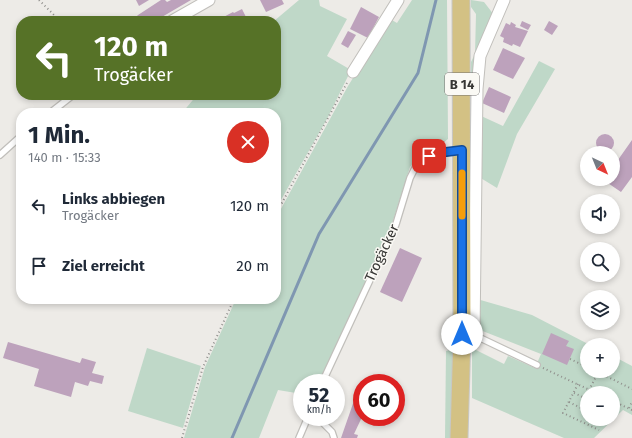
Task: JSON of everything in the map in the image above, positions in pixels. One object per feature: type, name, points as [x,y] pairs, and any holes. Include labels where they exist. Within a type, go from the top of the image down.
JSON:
[{"type":"main road","name":"B 14","points":[[459,438],[468,334],[462,150],[461,0]]},
{"type":"street","points":[[181,16],[209,0]]},
{"type":"street","points":[[353,72],[398,0]]},
{"type":"street","points":[[468,334],[477,90],[480,56],[504,0]]},
{"type":"lane","points":[[56,108],[67,100]]},
{"type":"lane","points":[[0,156],[16,141]]},
{"type":"lane","name":"Trogäcker","points":[[326,374],[396,224],[410,178],[417,164],[429,156],[462,150]]},
{"type":"lane","points":[[468,334],[498,349],[537,365]]},
{"type":"lane","points":[[299,438],[303,426]]},
{"type":"lane","points":[[326,426],[332,432],[334,438]]},
{"type":"path","points":[[39,0],[55,16]]},
{"type":"path","points":[[281,205],[353,72]]},
{"type":"path","points":[[182,438],[203,367],[232,304]]},
{"type":"path","points":[[570,359],[580,364]]},
{"type":"path","points":[[537,365],[582,386]]},
{"type":"path","points":[[612,378],[632,388]]},
{"type":"path","points":[[578,384],[563,413],[599,430]]},
{"type":"path","points":[[574,393],[580,396]]},
{"type":"path","points":[[569,402],[580,408]]},
{"type":"path","points":[[629,408],[632,402]]},
{"type":"path","points":[[620,405],[632,410]]},
{"type":"green space","points":[[299,0],[319,0],[320,6],[347,19],[327,56],[351,70],[328,117],[281,200],[281,108],[186,108],[193,100],[281,100],[280,16]]},
{"type":"green space","points":[[412,0],[447,0],[448,139],[438,147],[420,155],[410,167],[392,224],[324,374],[293,374],[293,392],[278,390],[259,438],[184,438],[205,367],[234,304],[281,304],[281,209],[348,86],[390,19],[397,23]]},
{"type":"green space","points":[[471,0],[484,2],[494,15],[475,87],[471,87],[471,62],[475,54],[476,14],[471,7]]},
{"type":"green space","points":[[539,61],[555,69],[517,134],[497,188],[479,177],[479,115],[503,126]]},
{"type":"green space","points":[[477,299],[532,315],[580,340],[580,378],[620,378],[620,360],[632,366],[632,415],[623,410],[620,413],[620,386],[580,386],[580,426],[606,426],[594,438],[564,438],[472,398],[472,348],[504,364],[508,356],[535,368],[541,354],[480,330]]},
{"type":"green space","points":[[147,348],[201,366],[183,428],[128,411]]},
{"type":"green space","points":[[455,349],[454,438],[445,438],[446,351]]},
{"type":"building","points":[[136,0],[149,0],[139,6]]},
{"type":"building","points":[[161,0],[165,0],[167,2],[171,0],[191,0],[164,16],[137,16]]},
{"type":"building","points":[[260,0],[282,0],[284,4],[266,12]]},
{"type":"building","points":[[361,7],[379,17],[368,38],[350,29]]},
{"type":"building","points":[[242,9],[246,16],[225,16],[233,12],[234,13]]},
{"type":"building","points":[[522,21],[531,25],[528,30],[520,26]]},
{"type":"building","points":[[549,21],[558,26],[552,35],[544,30]]},
{"type":"building","points":[[511,22],[516,25],[515,27],[528,31],[520,47],[513,44],[512,46],[503,42],[504,38],[500,36],[506,23],[510,25]]},
{"type":"building","points":[[348,31],[356,35],[348,48],[341,44]]},
{"type":"building","points":[[503,48],[525,58],[513,79],[493,70]]},
{"type":"building","points":[[489,87],[511,97],[504,113],[482,103]]},
{"type":"building","points":[[605,134],[613,140],[613,146],[597,146],[596,143],[599,137]]},
{"type":"building","points":[[632,140],[632,177],[621,192],[612,186],[620,186],[620,157]]},
{"type":"building","points":[[400,248],[422,258],[402,302],[380,292]]},
{"type":"building","points":[[551,333],[569,341],[566,346],[574,349],[567,365],[542,354]]},
{"type":"building","points":[[8,342],[80,363],[82,358],[96,362],[92,373],[104,376],[102,384],[90,381],[88,386],[75,382],[71,397],[34,386],[39,369],[3,358]]},
{"type":"building","points":[[353,404],[353,426],[358,426],[354,434],[358,435],[357,438],[341,438]]},
{"type":"waterway","points":[[232,438],[319,234],[418,73],[436,0]]},
{"type":"slow traffic","points":[[462,173],[462,216]]},
{"type":"route","points":[[429,156],[462,150],[462,334]]}]
